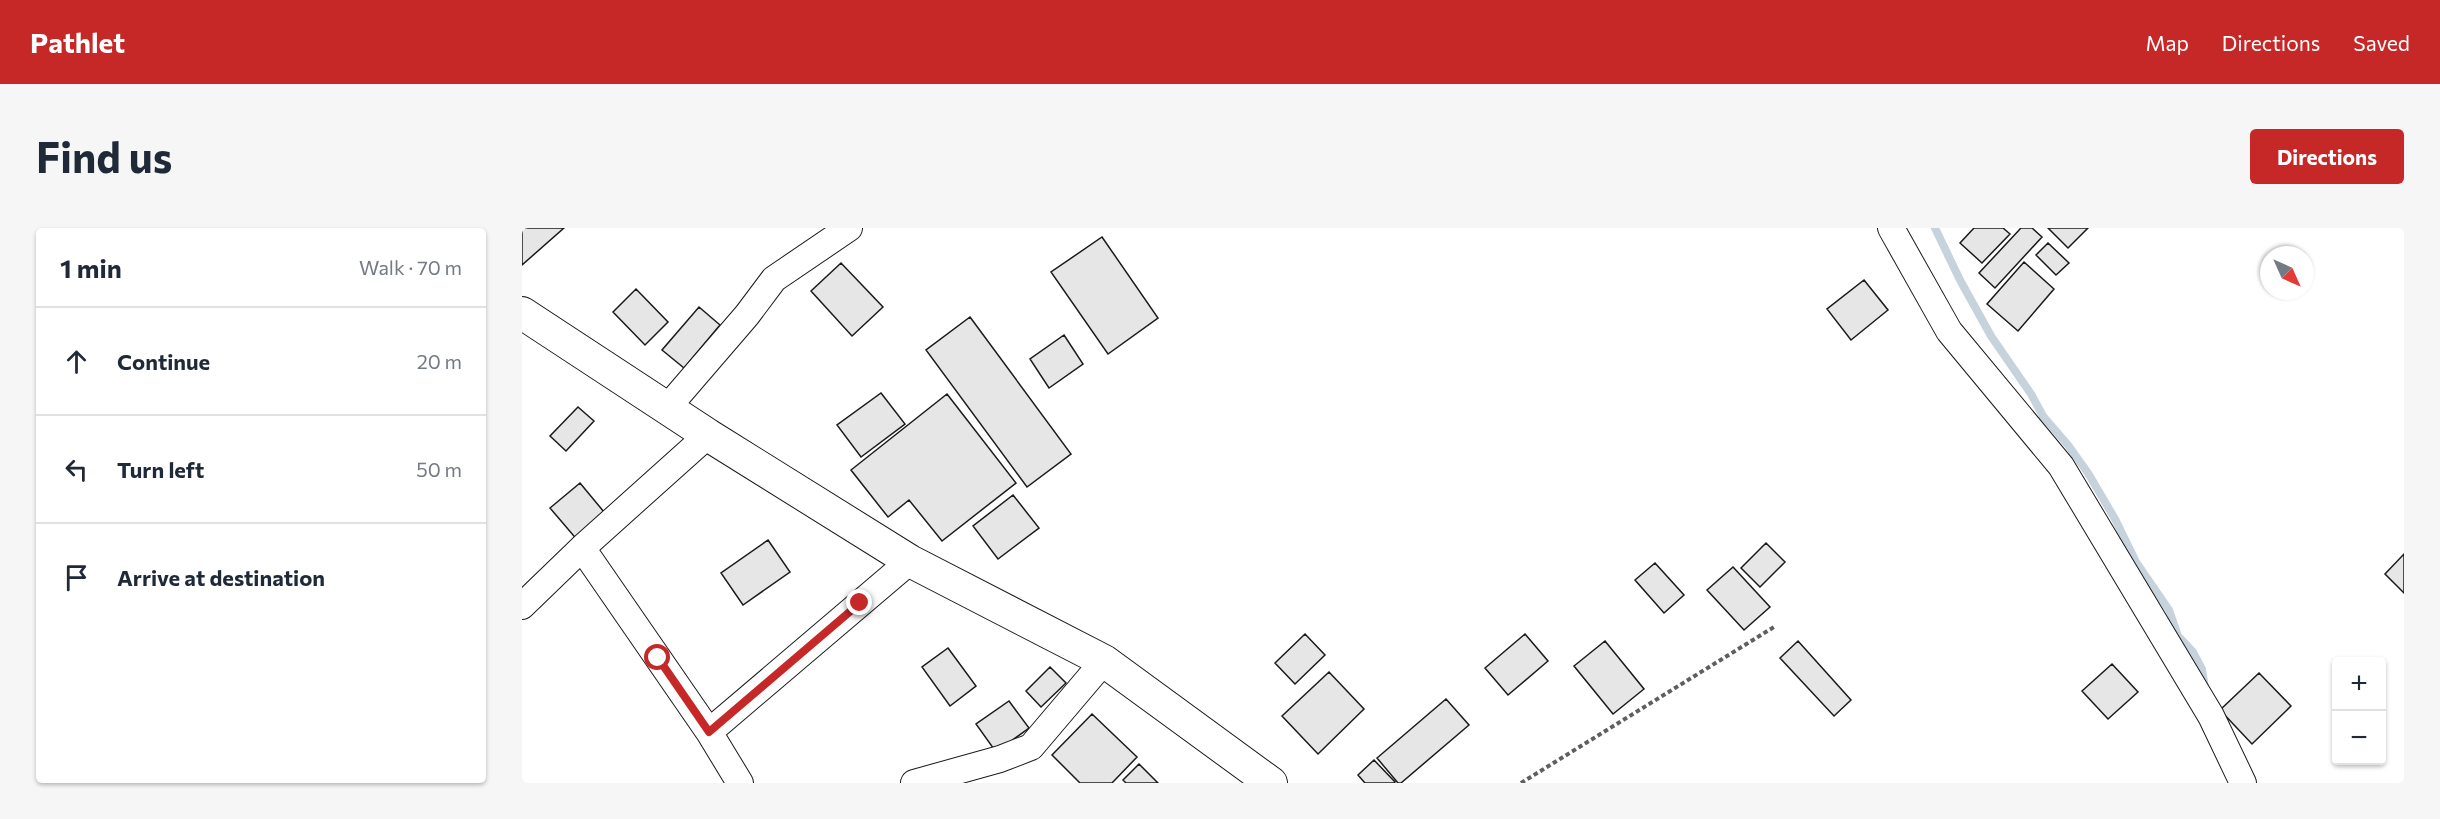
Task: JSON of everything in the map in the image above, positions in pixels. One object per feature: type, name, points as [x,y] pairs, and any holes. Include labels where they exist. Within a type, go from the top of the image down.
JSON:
[{"type":"street","points":[[667,408],[747,315],[774,279],[849,228]]},
{"type":"street","points":[[1892,228],[1949,331],[2061,466],[2211,716],[2243,783]]},
{"type":"street","points":[[522,313],[708,435],[910,561],[1104,661],[1271,783]]},
{"type":"street","points":[[522,606],[582,548],[708,435]]},
{"type":"street","points":[[582,548],[709,732],[740,783]]},
{"type":"street","points":[[709,732],[910,561]]},
{"type":"street","points":[[914,783],[1000,759],[1031,747],[1104,661]]},
{"type":"path","points":[[1521,783],[1774,627]]},
{"type":"building","points":[[522,228],[564,228],[522,265]]},
{"type":"building","points":[[1974,228],[2003,228],[2010,234],[1982,263],[1960,243]]},
{"type":"building","points":[[2021,228],[2032,228],[2042,237],[1995,288],[1979,273]]},
{"type":"building","points":[[2048,228],[2088,228],[2068,248]]},
{"type":"building","points":[[1102,237],[1158,318],[1108,354],[1051,272]]},
{"type":"building","points":[[2048,243],[2069,263],[2056,275],[2036,255]]},
{"type":"building","points":[[2024,262],[2054,289],[2018,331],[1987,304]]},
{"type":"building","points":[[841,263],[883,307],[852,336],[811,291]]},
{"type":"building","points":[[1864,280],[1888,310],[1851,340],[1827,309]]},
{"type":"building","points":[[636,289],[668,322],[645,345],[613,312]]},
{"type":"building","points":[[699,307],[720,325],[684,368],[662,350]]},
{"type":"building","points":[[970,317],[1071,454],[1027,487],[926,350]]},
{"type":"building","points":[[1064,335],[1083,364],[1049,388],[1030,359]]},
{"type":"building","points":[[881,393],[905,424],[861,457],[837,425]]},
{"type":"building","points":[[947,394],[1016,483],[942,541],[909,500],[888,517],[851,470]]},
{"type":"building","points":[[578,407],[594,421],[566,451],[550,436]]},
{"type":"building","points":[[580,483],[609,518],[579,542],[550,508]]},
{"type":"building","points":[[1013,495],[1039,528],[998,559],[973,526]]},
{"type":"building","points":[[768,540],[790,572],[743,605],[721,573]]},
{"type":"building","points":[[1766,543],[1785,562],[1760,587],[1741,568]]},
{"type":"building","points":[[2404,554],[2404,593],[2385,574]]},
{"type":"building","points":[[1655,563],[1684,595],[1664,613],[1635,580]]},
{"type":"building","points":[[1733,567],[1770,607],[1744,630],[1707,590]]},
{"type":"building","points":[[1305,634],[1325,655],[1295,684],[1275,663]]},
{"type":"building","points":[[1525,634],[1548,661],[1508,695],[1485,668]]},
{"type":"building","points":[[1605,641],[1644,689],[1613,714],[1574,666]]},
{"type":"building","points":[[1798,641],[1851,700],[1834,716],[1780,658]]},
{"type":"building","points":[[948,648],[976,686],[950,706],[922,667]]},
{"type":"building","points":[[2112,664],[2138,692],[2108,719],[2082,691]]},
{"type":"building","points":[[1050,667],[1066,683],[1041,707],[1026,691]]},
{"type":"building","points":[[1329,672],[1364,709],[1318,754],[1282,716]]},
{"type":"building","points":[[2259,673],[2291,706],[2252,744],[2220,710]]},
{"type":"building","points":[[1446,699],[1469,725],[1401,783],[1398,783],[1377,758]]},
{"type":"building","points":[[1009,701],[1029,728],[996,752],[976,724]]},
{"type":"building","points":[[1092,714],[1137,757],[1112,783],[1080,783],[1052,755]]},
{"type":"building","points":[[1374,760],[1394,783],[1365,783],[1358,775]]},
{"type":"building","points":[[1139,764],[1158,783],[1126,783],[1123,780]]},
{"type":"waterway","points":[[1935,228],[1991,336],[2031,394],[2043,416],[2088,473],[2115,519],[2136,562],[2169,610],[2178,636],[2193,652],[2202,669],[2205,688]]},
{"type":"route","points":[[658,658],[709,732],[860,603]]}]
